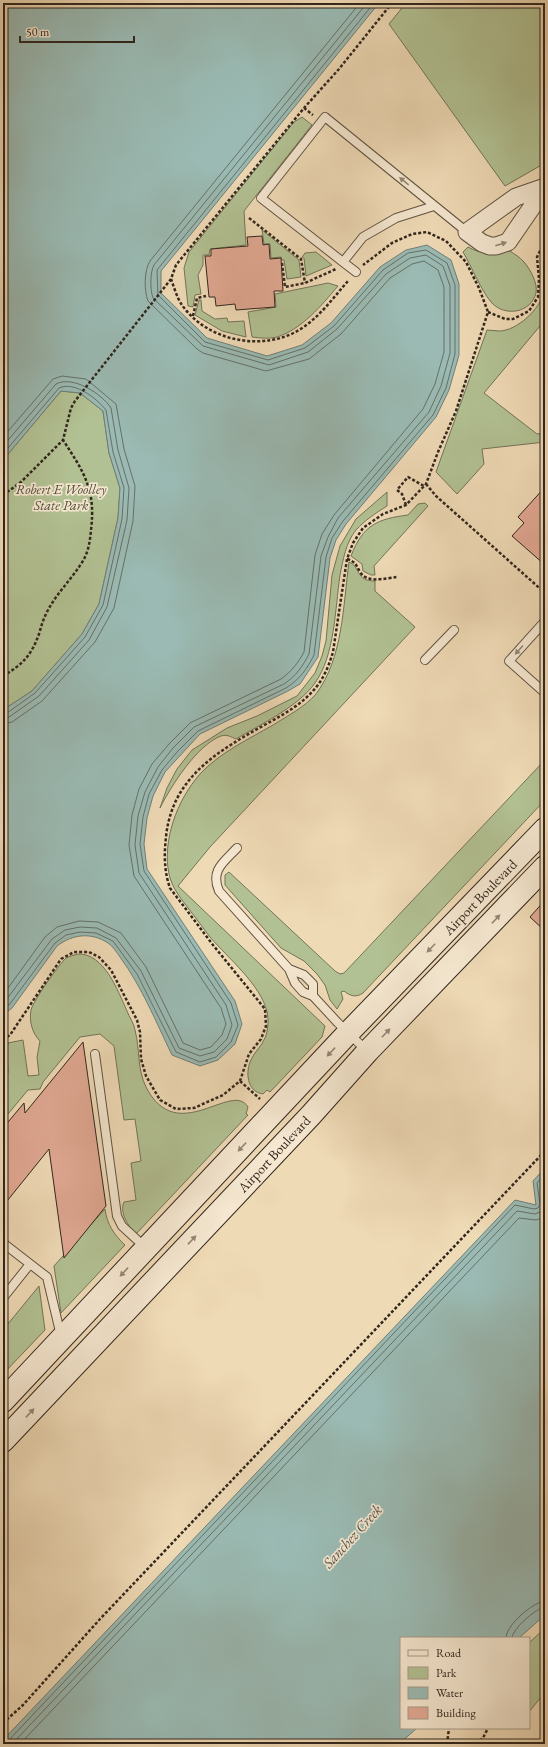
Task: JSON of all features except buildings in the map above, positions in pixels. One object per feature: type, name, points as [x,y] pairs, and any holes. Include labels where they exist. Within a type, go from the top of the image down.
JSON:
[{"type":"main road","name":"Airport Boulevard","points":[[3,1401],[348,1033],[454,924],[542,839]]},
{"type":"main road","name":"Airport Boulevard","points":[[3,1441],[311,1115],[368,1051],[545,867]]},
{"type":"main road","points":[[454,924],[473,943]]},
{"type":"main road","points":[[291,1094],[311,1115]]},
{"type":"main road","points":[[146,1249],[166,1269]]},
{"type":"street","points":[[545,188],[508,242],[496,246],[490,246],[482,243],[467,232],[516,197],[545,188]]},
{"type":"lane","points":[[356,272],[261,198],[325,117],[467,232]]},
{"type":"lane","points":[[343,262],[363,237],[396,218],[434,206]]},
{"type":"lane","points":[[545,621],[508,661],[545,693]]},
{"type":"lane","points":[[425,660],[454,630]]},
{"type":"lane","points":[[237,848],[217,871],[215,883],[219,891],[289,969],[295,983],[303,992],[313,996],[348,1033],[368,1051]]},
{"type":"lane","points":[[289,969],[304,975],[313,984],[313,996]]},
{"type":"lane","points":[[95,1054],[117,1216],[122,1226],[146,1249]]},
{"type":"lane","points":[[3,1243],[47,1277],[62,1339]]},
{"type":"lane","points":[[3,1298],[30,1264]]},
{"type":"path","points":[[3,495],[21,482],[63,440],[71,408],[80,393],[161,293],[171,279],[176,264],[304,108],[339,69],[392,3]]},
{"type":"path","points":[[250,218],[302,259],[305,283]]},
{"type":"path","points":[[3,1040],[10,1035],[61,959],[74,952],[89,952],[99,957],[111,970],[137,1020],[140,1032],[141,1059],[146,1076],[160,1100],[176,1109],[194,1108],[223,1095],[240,1081],[250,1054],[261,1039],[266,1026],[264,1009],[170,888],[167,878],[166,865],[167,823],[179,794],[197,770],[214,755],[232,743],[301,703],[320,682],[329,665],[348,559],[353,543],[363,528],[382,514],[406,505],[425,485],[456,412],[488,312],[479,288],[466,262],[446,241],[427,232],[412,234],[392,243],[374,255],[356,272],[316,318],[300,330],[286,337],[269,342],[251,342],[226,336],[212,330],[181,305],[171,279]]},
{"type":"path","points":[[488,312],[505,319],[513,319],[529,311],[538,297],[539,279],[537,257],[545,240]]},
{"type":"path","points":[[282,263],[285,286],[305,283],[337,269],[343,262]]},
{"type":"path","points":[[193,316],[197,298],[206,296]]},
{"type":"path","points":[[3,676],[26,660],[34,648],[46,614],[56,596],[82,564],[90,541],[93,502],[88,483],[80,466],[63,440]]},
{"type":"path","points":[[406,505],[402,494],[397,490],[408,477],[425,485],[545,593]]},
{"type":"path","points":[[348,559],[358,565],[363,575],[368,578],[375,579],[397,577]]},
{"type":"path","points":[[240,1081],[264,1102]]},
{"type":"path","points":[[3,1723],[23,1705],[100,1619],[545,1151]]},
{"type":"path","points":[[447,1744],[449,1729]]},
{"type":"path","points":[[476,1744],[483,1738],[488,1729]]},
{"type":"green space","points":[[406,3],[545,3],[545,163],[505,186],[389,24]]},
{"type":"green space","points":[[302,117],[312,125],[244,211],[246,245],[210,249],[209,255],[203,255],[203,265],[198,275],[201,294],[195,295],[193,307],[188,306],[184,268],[189,252],[294,122]]},
{"type":"green space","points":[[262,230],[299,260],[301,277],[287,279],[284,260],[282,260],[281,257],[271,258],[270,244],[264,244]]},
{"type":"green space","points":[[468,247],[484,252],[510,251],[519,257],[531,272],[536,285],[536,293],[529,305],[517,311],[510,311],[497,307],[492,303],[480,286],[463,252]]},
{"type":"green space","points":[[316,252],[332,265],[306,276],[304,258],[302,257],[305,253]]},
{"type":"green space","points":[[545,261],[545,284],[544,269]]},
{"type":"green space","points":[[328,283],[338,286],[303,323],[274,338],[252,337],[248,312],[276,307],[275,294]]},
{"type":"green space","points":[[545,284],[545,320],[484,393],[537,434],[545,433],[545,442],[482,449],[484,464],[457,494],[436,472],[487,330],[499,331],[513,327],[527,318],[542,299]]},
{"type":"green space","points":[[199,300],[201,300],[202,311],[215,319],[227,318],[228,322],[244,321],[246,337],[222,331],[195,315]]},
{"type":"green space","name":"Robert E Woolley State Park","points":[[61,391],[80,393],[103,411],[109,453],[120,488],[118,518],[99,604],[82,634],[32,691],[3,710],[3,460]]},
{"type":"green space","points":[[387,492],[387,506],[359,526],[347,546],[340,575],[333,631],[327,659],[322,672],[315,683],[299,700],[268,721],[236,739],[223,735],[203,748],[178,778],[160,808],[167,788],[177,769],[192,750],[227,728],[257,716],[297,696],[315,673],[326,641],[332,575],[340,546],[356,519]]},
{"type":"green space","points":[[425,503],[428,506],[374,566],[375,575],[371,575],[363,571],[362,564],[351,556],[366,530],[372,525],[388,519],[408,515],[418,504]]},
{"type":"green space","points":[[349,562],[353,564],[364,579],[375,581],[375,591],[415,627],[210,847],[178,886],[325,1026],[322,1037],[270,1092],[267,1090],[263,1094],[254,1090],[251,1086],[248,1070],[254,1054],[264,1041],[267,1032],[268,1015],[264,1002],[251,982],[210,937],[174,888],[170,879],[167,861],[170,835],[173,821],[184,796],[200,774],[208,766],[235,747],[296,711],[312,699],[316,694],[325,680],[337,648],[343,614]]},
{"type":"green space","points":[[543,762],[545,763],[545,800],[363,993],[355,996],[344,991],[341,992],[343,999],[337,1009],[330,1000],[325,985],[317,974],[304,961],[281,948],[225,885],[225,875],[229,872],[335,971],[340,974],[344,973]]},
{"type":"green space","points":[[78,954],[87,955],[103,966],[114,984],[134,1027],[143,1080],[146,1087],[159,1104],[173,1112],[188,1113],[203,1110],[230,1101],[240,1101],[248,1107],[246,1114],[248,1115],[136,1234],[130,1228],[123,1211],[124,1202],[136,1200],[131,1163],[141,1161],[135,1119],[124,1120],[114,1046],[100,1034],[80,1037],[43,1082],[40,1089],[28,1090],[3,1120],[3,1074],[8,1073],[8,1043],[23,1040],[28,1076],[39,1075],[37,1057],[40,1041],[32,1027],[30,1018],[31,1010],[41,991],[63,961],[70,956]]},
{"type":"green space","points":[[105,1209],[107,1220],[112,1229],[125,1245],[61,1313],[54,1266]]},
{"type":"green space","points":[[39,1286],[45,1330],[3,1374],[3,1330]]},
{"type":"green space","points":[[545,1628],[545,1692],[530,1711],[530,1642]]},
{"type":"water","points":[[3,3],[379,3],[161,271],[161,293],[207,338],[267,356],[302,345],[331,323],[380,267],[406,250],[427,245],[451,260],[459,284],[459,355],[449,390],[436,417],[346,524],[336,540],[330,558],[318,657],[300,684],[200,734],[165,772],[153,796],[147,818],[144,844],[147,869],[235,1001],[242,1024],[235,1044],[218,1060],[200,1066],[172,1055],[128,968],[112,946],[102,939],[95,937],[76,937],[57,946],[12,1008],[3,1015],[3,710],[32,691],[82,634],[99,604],[118,518],[120,488],[109,453],[103,411],[80,393],[61,391],[3,460]]},
{"type":"water","name":"Sanchez Creek","points":[[545,1168],[545,1615],[520,1637],[400,1637],[400,1729],[416,1729],[399,1744],[3,1744],[3,1740],[515,1200],[536,1205],[533,1181]]}]
